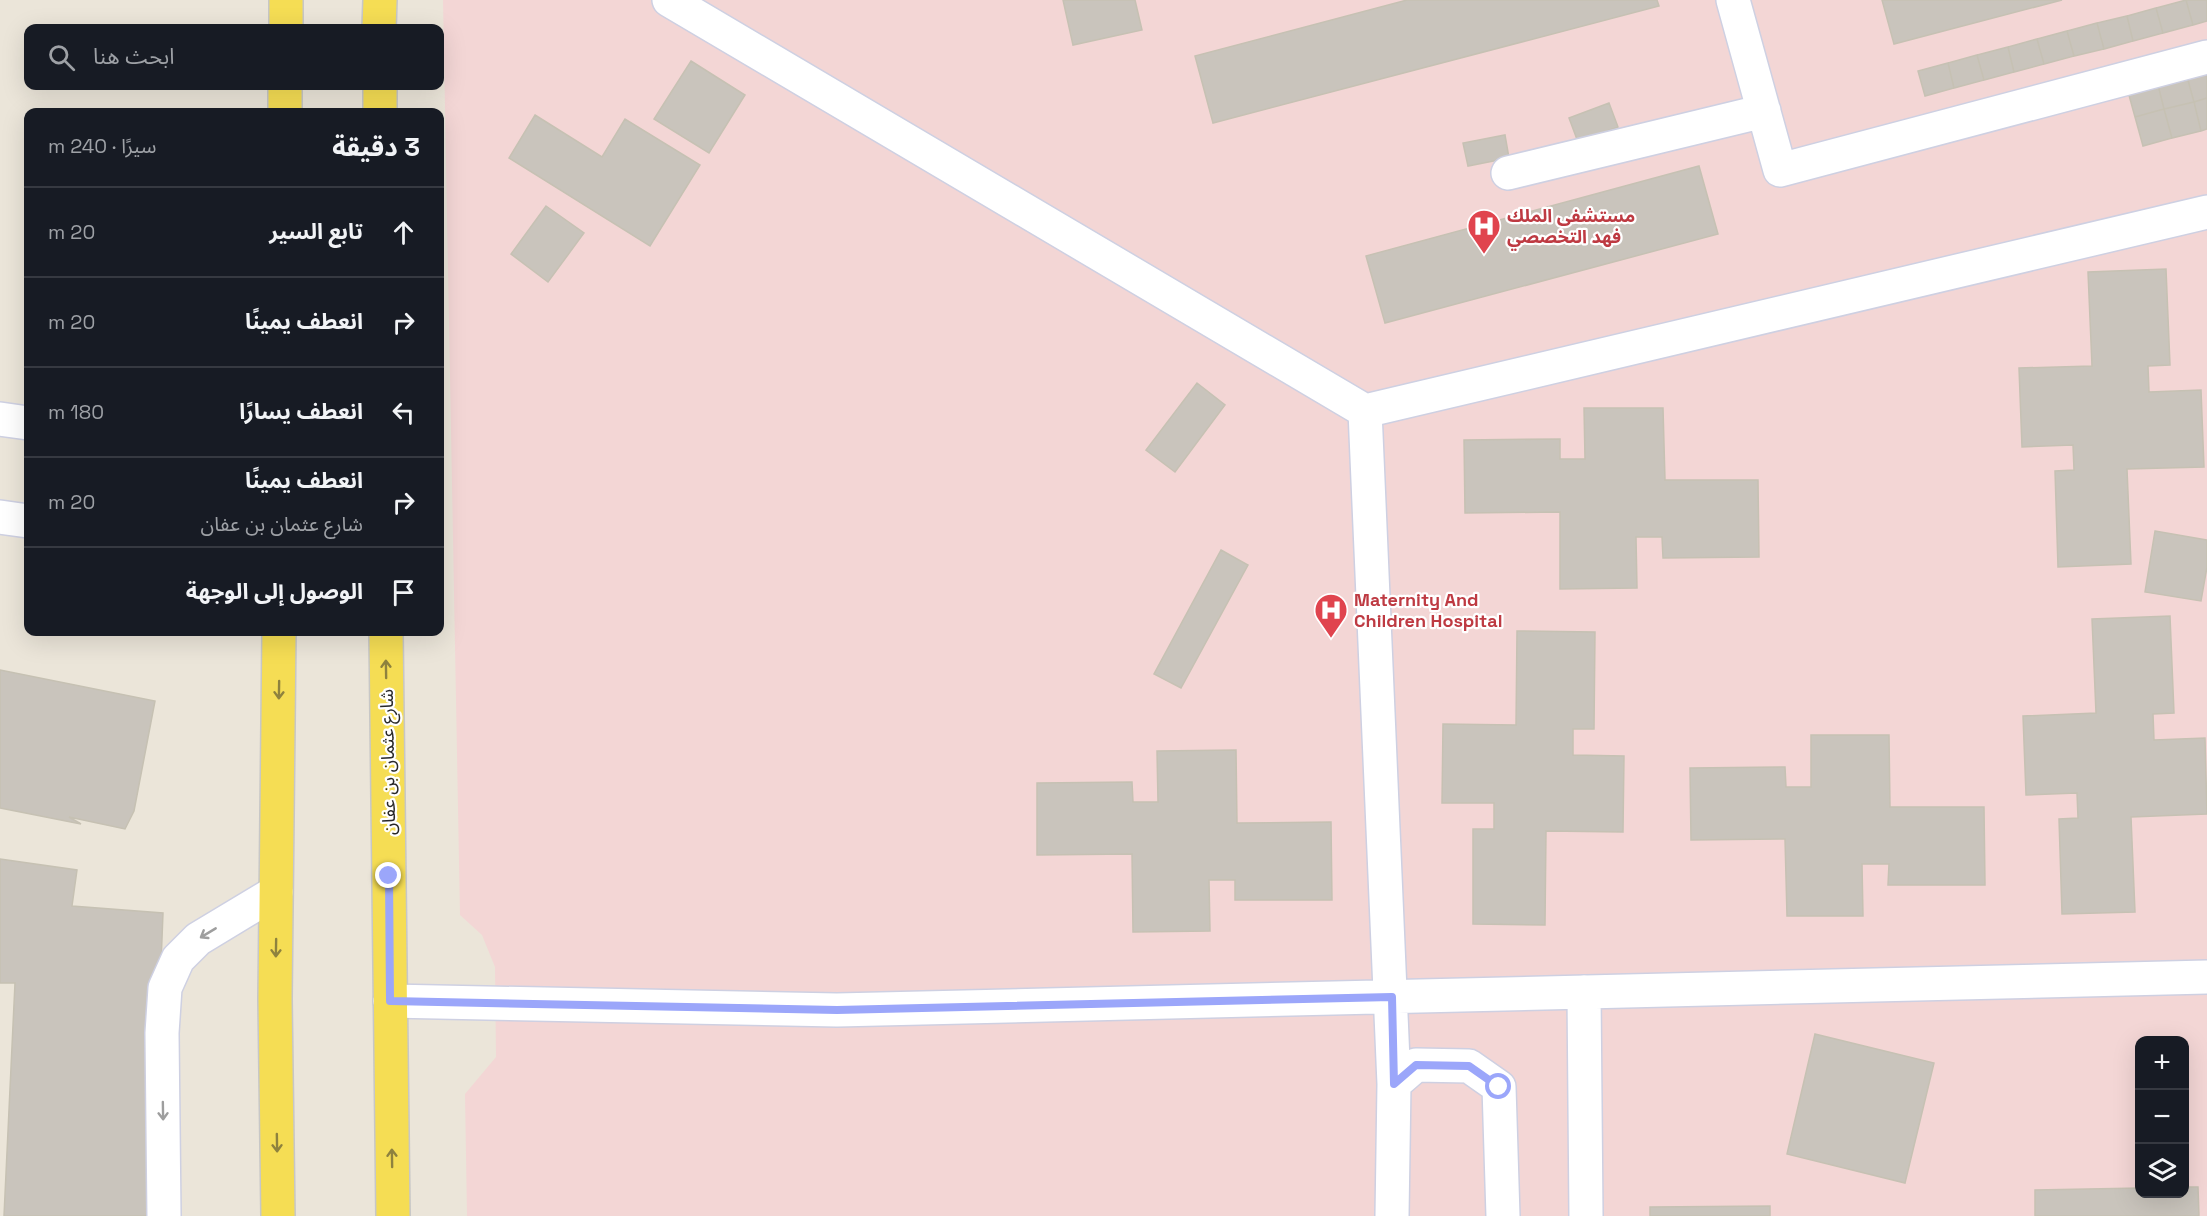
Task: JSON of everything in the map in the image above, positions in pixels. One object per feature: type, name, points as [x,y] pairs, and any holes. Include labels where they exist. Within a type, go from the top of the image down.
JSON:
[{"type":"main road","points":[[286,0],[286,24]]},
{"type":"main road","points":[[379,24],[380,0]]},
{"type":"main road","points":[[285,90],[285,108]]},
{"type":"main road","points":[[380,90],[380,108]]},
{"type":"main road","points":[[278,1216],[276,892],[279,636]]},
{"type":"main road","name":"شارع عثمان بن عفان","points":[[386,636],[393,1216]]},
{"type":"street","points":[[669,0],[1365,411],[2207,212]]},
{"type":"street","points":[[1733,0],[1780,170],[2207,57]]},
{"type":"street","points":[[1508,173],[1764,111]]},
{"type":"street","points":[[1365,411],[1392,997],[1394,1084],[1392,1216]]},
{"type":"street","points":[[0,419],[24,422]]},
{"type":"street","points":[[0,517],[24,520]]},
{"type":"street","points":[[164,1216],[162,1033],[165,988],[178,959],[198,939],[276,892]]},
{"type":"street","points":[[390,1001],[837,1010],[2207,978]]},
{"type":"street","points":[[1584,992],[1587,1216]]},
{"type":"street","points":[[1394,1084],[1416,1065],[1469,1066],[1499,1087],[1503,1216]]},
{"type":"shaded area","name":"Maternity And Children Hospital","points":[[443,0],[2207,0],[2207,1216],[467,1216],[465,1094],[496,1057],[495,967],[482,935],[460,915]]},
{"type":"building","points":[[1063,0],[1135,0],[1142,30],[1073,45]]},
{"type":"building","points":[[1407,0],[1657,0],[1659,6],[1213,123],[1195,56]]},
{"type":"building","points":[[1882,0],[2062,0],[1894,44]]},
{"type":"building","points":[[2186,0],[2207,0],[2207,21],[2193,25]]},
{"type":"building","points":[[2186,0],[2193,25],[2163,33],[2156,8]]},
{"type":"building","points":[[2156,8],[2163,33],[2133,41],[2127,16]]},
{"type":"building","points":[[2127,16],[2133,41],[2104,49],[2097,23]]},
{"type":"building","points":[[2097,23],[2104,49],[2074,56],[2067,31]]},
{"type":"building","points":[[2067,31],[2074,56],[2044,64],[2037,39]]},
{"type":"building","points":[[2037,39],[2044,64],[2014,72],[2008,47]]},
{"type":"building","points":[[2008,47],[2014,72],[1984,80],[1977,55]]},
{"type":"building","points":[[1977,55],[1984,80],[1954,88],[1948,63]]},
{"type":"building","points":[[691,61],[745,95],[709,153],[654,119]]},
{"type":"building","points":[[1948,63],[1954,88],[1925,96],[1918,71]]},
{"type":"building","points":[[2207,68],[2207,98],[2194,102],[2186,73]]},
{"type":"building","points":[[2186,73],[2194,102],[2164,109],[2157,81]]},
{"type":"building","points":[[2157,81],[2164,109],[2135,117],[2127,88]]},
{"type":"building","points":[[2207,98],[2207,129],[2201,131],[2194,102]]},
{"type":"building","points":[[2194,102],[2201,131],[2172,138],[2164,109]]},
{"type":"building","points":[[1609,103],[1618,127],[1578,142],[1569,118]]},
{"type":"building","points":[[2164,109],[2172,138],[2143,146],[2135,117]]},
{"type":"building","points":[[535,115],[602,157],[625,119],[700,165],[650,246],[509,158]]},
{"type":"building","points":[[1505,135],[1509,158],[1468,166],[1463,143]]},
{"type":"building","points":[[1699,166],[1718,234],[1385,323],[1366,256]]},
{"type":"building","points":[[546,206],[584,233],[548,282],[511,254]]},
{"type":"building","points":[[2166,269],[2170,365],[2148,366],[2149,392],[2201,390],[2204,467],[2127,469],[2131,564],[2058,567],[2055,471],[2074,470],[2073,445],[2022,447],[2019,368],[2092,366],[2088,272]]},
{"type":"building","points":[[1197,383],[1225,405],[1175,472],[1146,450]]},
{"type":"building","points":[[1584,408],[1663,408],[1665,480],[1758,480],[1759,557],[1663,558],[1662,537],[1636,537],[1637,588],[1560,589],[1560,512],[1465,513],[1464,440],[1560,439],[1560,459],[1585,459]]},
{"type":"building","points":[[2155,531],[2207,540],[2207,567],[2201,601],[2145,592]]},
{"type":"building","points":[[1221,550],[1248,565],[1181,688],[1154,674]]},
{"type":"building","points":[[2170,616],[2174,713],[2153,714],[2154,740],[2205,738],[2207,814],[2131,817],[2135,912],[2062,914],[2059,819],[2078,818],[2077,793],[2026,795],[2023,716],[2096,713],[2092,619]]},
{"type":"building","points":[[1517,631],[1595,632],[1594,729],[1573,729],[1573,755],[1624,756],[1623,832],[1546,831],[1545,925],[1473,924],[1473,829],[1494,829],[1494,803],[1442,803],[1443,724],[1516,725]]},
{"type":"building","points":[[0,670],[155,701],[134,811],[125,829],[69,817],[81,824],[0,808]]},
{"type":"building","points":[[1811,735],[1889,735],[1890,807],[1984,807],[1985,885],[1888,885],[1889,864],[1862,864],[1863,916],[1787,916],[1785,839],[1691,840],[1690,768],[1785,767],[1786,787],[1811,787]]},
{"type":"building","points":[[1236,750],[1237,823],[1331,822],[1332,900],[1235,900],[1235,880],[1209,880],[1210,931],[1133,932],[1132,854],[1037,855],[1037,783],[1132,782],[1133,802],[1158,802],[1157,751]]},
{"type":"building","points":[[0,859],[77,870],[72,906],[163,913],[151,1216],[4,1216],[15,983],[0,983]]},
{"type":"building","points":[[1815,1034],[1934,1063],[1905,1183],[1787,1154]]},
{"type":"building","points":[[2189,1187],[2198,1187],[2199,1216],[2035,1216],[2035,1190],[2135,1188],[2135,1198],[2189,1198]]},
{"type":"building","points":[[1770,1206],[1770,1216],[1650,1216],[1650,1207]]},
{"type":"place","name":"مستشفى الملك فهد التخصصي","points":[[1484,255]]},
{"type":"place","name":"Maternity And Children Hospital","points":[[1331,639]]},
{"type":"route","points":[[389,876],[390,1001],[837,1010],[1392,997],[1394,1084],[1416,1065],[1469,1066],[1499,1087]]}]
